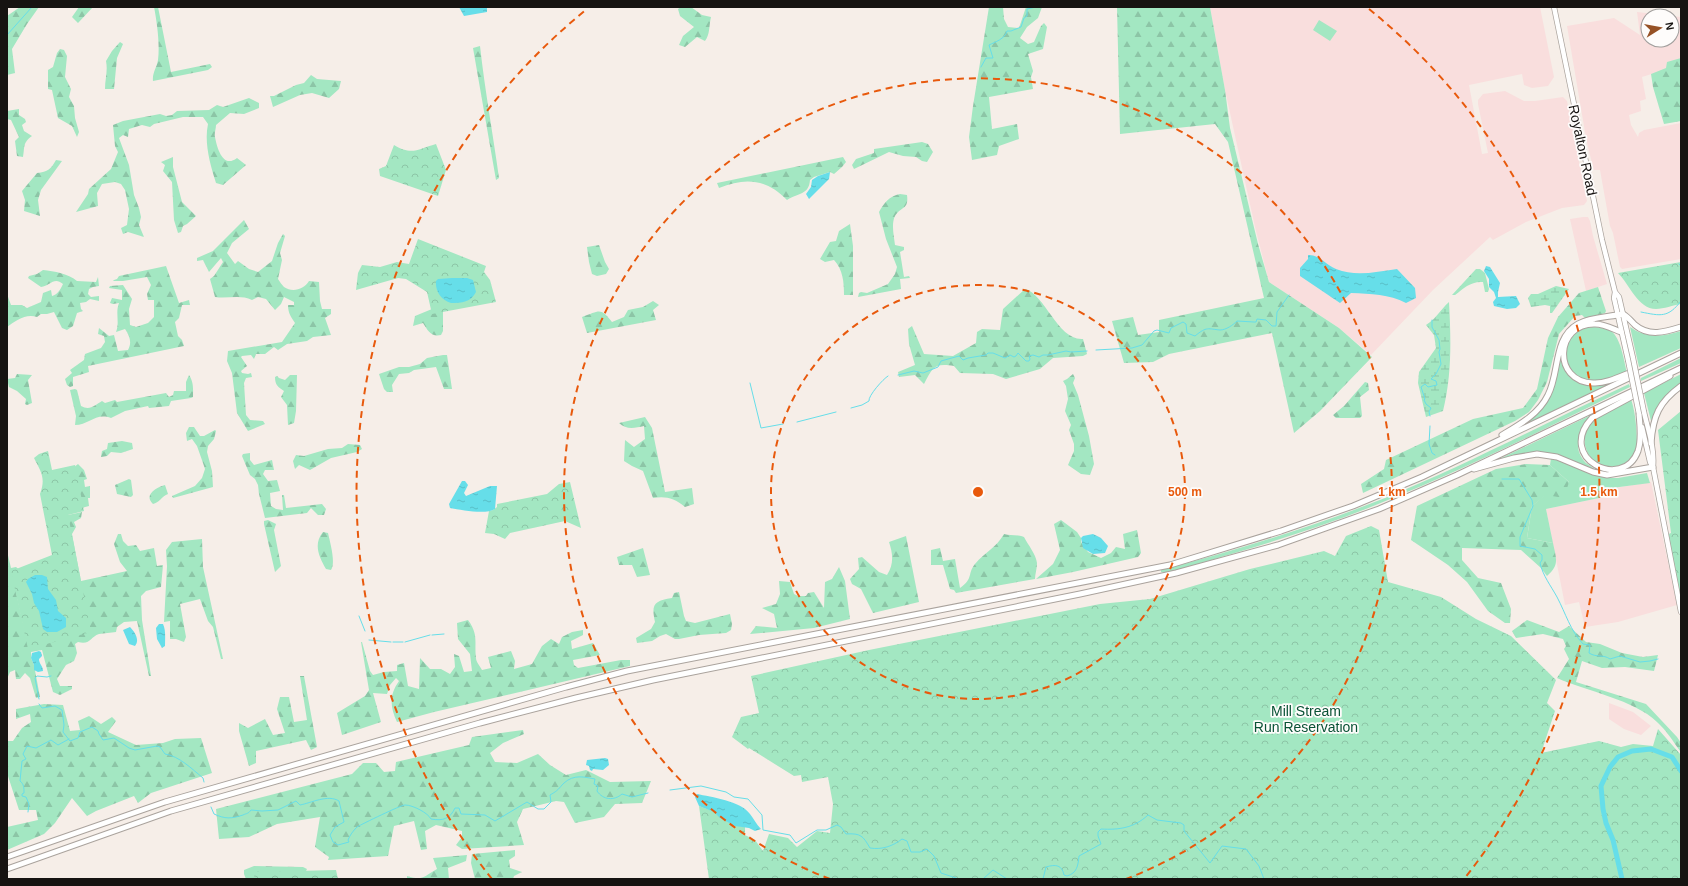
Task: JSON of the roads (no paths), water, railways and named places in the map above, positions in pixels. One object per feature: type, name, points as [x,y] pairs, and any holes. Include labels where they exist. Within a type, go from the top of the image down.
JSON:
[{"type":"highway","points":[[1471,452],[1520,424],[1532,415],[1543,403],[1553,383],[1564,336],[1568,331],[1581,322],[1620,315],[1639,328],[1652,333],[1667,332],[1681,327]]},
{"type":"highway","points":[[1621,332],[1600,324],[1593,324],[1582,326],[1572,333],[1565,343],[1563,352],[1565,363],[1571,374],[1580,381],[1597,383],[1613,379],[1679,354]]},
{"type":"highway","points":[[7,857],[165,802],[566,686],[651,666],[1170,565],[1281,531],[1353,506],[1422,477],[1471,452],[1679,354]]},
{"type":"highway","points":[[1642,413],[1640,441],[1638,450],[1633,460],[1621,468],[1611,470],[1599,468],[1590,462],[1583,452],[1581,439],[1584,428],[1592,418],[1672,376],[1680,368]]},
{"type":"highway","points":[[7,869],[171,811],[480,723],[576,698],[653,680],[1011,608],[1176,573],[1278,545],[1379,509],[1457,475],[1680,368]]},
{"type":"highway","points":[[1651,443],[1654,421],[1659,407],[1669,395],[1681,386]]},
{"type":"highway","points":[[1457,475],[1514,458],[1537,454],[1557,457],[1593,472],[1607,475],[1653,468]]},
{"type":"main road","name":"Royalton Road","points":[[1554,7],[1602,240],[1615,292],[1619,297],[1621,332],[1630,359]]},
{"type":"main road","name":"Royalton Road","points":[[1620,315],[1642,413],[1650,462],[1653,468]]},
{"type":"main road","name":"Royalton Road","points":[[1642,413],[1651,443],[1653,468],[1681,612]]},
{"type":"water","points":[[459,7],[487,7],[487,12],[464,16]]},
{"type":"water","points":[[830,172],[829,179],[809,199],[806,194],[811,187],[812,180],[818,176]]},
{"type":"water","points":[[1308,255],[1316,256],[1336,269],[1351,273],[1366,273],[1397,269],[1415,288],[1416,298],[1406,303],[1386,296],[1351,293],[1340,303],[1300,276],[1300,268],[1308,259]]},
{"type":"water","points":[[1486,266],[1490,267],[1500,283],[1498,297],[1516,296],[1520,304],[1516,308],[1507,309],[1494,306],[1493,302],[1496,298],[1494,292],[1489,287],[1489,279],[1484,271]]},
{"type":"water","points":[[467,278],[473,280],[476,292],[472,298],[459,303],[451,303],[444,300],[439,295],[436,281],[438,279]]},
{"type":"water","points":[[462,481],[465,481],[468,485],[464,493],[466,496],[490,486],[497,486],[495,509],[480,512],[450,508],[449,504]]},
{"type":"water","points":[[1093,534],[1101,538],[1108,546],[1105,553],[1093,554],[1083,548],[1081,538],[1083,536]]},
{"type":"water","points":[[35,575],[47,577],[48,589],[56,600],[58,611],[66,618],[66,627],[57,632],[47,632],[43,629],[39,611],[34,603],[32,594],[26,582]]},
{"type":"water","points":[[159,624],[163,624],[165,632],[165,646],[162,648],[157,639],[156,628]]},
{"type":"water","points":[[130,627],[137,639],[135,646],[129,644],[123,630]]},
{"type":"water","points":[[39,651],[41,652],[42,656],[39,659],[43,671],[38,672],[34,670],[34,665],[31,658],[32,653]]},
{"type":"water","points":[[608,759],[609,765],[603,770],[593,769],[592,771],[590,770],[589,766],[586,765],[587,760]]},
{"type":"water","points":[[697,794],[718,798],[740,806],[750,814],[761,829],[755,831],[749,828],[735,826],[720,818],[714,812],[699,806],[695,797]]},
{"type":"waterway","points":[[7,35],[32,7]]},
{"type":"waterway","points":[[981,67],[986,58],[993,58],[989,45],[1002,38],[1007,31],[1021,27],[1024,18],[1027,16],[1027,9],[1036,7]]},
{"type":"waterway","points":[[1096,350],[1132,348],[1142,345],[1154,331],[1157,330],[1169,333],[1171,328],[1183,322],[1186,324],[1187,333],[1195,336],[1205,329],[1225,329],[1237,321],[1256,322],[1257,319],[1266,320],[1272,326],[1276,326],[1277,312],[1289,295]]},
{"type":"waterway","points":[[1641,312],[1659,315],[1668,313],[1681,301]]},
{"type":"waterway","points":[[1430,416],[1429,412],[1431,408],[1424,400],[1421,387],[1425,384],[1428,387],[1437,385],[1436,381],[1431,379],[1436,374],[1441,364],[1439,340],[1432,327],[1432,320]]},
{"type":"waterway","points":[[898,375],[914,371],[923,373],[938,367],[941,361],[959,356],[963,360],[993,353],[1005,358],[1010,355],[1014,357],[1018,353],[1026,361],[1029,361],[1029,356],[1033,355],[1039,357],[1066,351],[1087,351]]},
{"type":"waterway","points":[[851,408],[869,401],[873,392],[888,376]]},
{"type":"waterway","points":[[750,383],[761,428],[783,424]]},
{"type":"waterway","points":[[797,422],[836,412]]},
{"type":"waterway","points":[[1430,426],[1429,444],[1432,453],[1435,455]]},
{"type":"waterway","points":[[1502,479],[1519,479],[1532,500],[1533,506],[1520,537],[1520,546],[1535,549],[1542,555],[1542,560],[1540,563],[1545,577],[1575,633],[1583,644],[1590,645],[1589,653],[1610,659],[1620,656],[1640,662],[1658,659]]},
{"type":"waterway","points":[[359,616],[365,631]]},
{"type":"waterway","points":[[432,635],[444,634]]},
{"type":"waterway","points":[[405,642],[430,635]]},
{"type":"waterway","points":[[369,640],[391,642]]},
{"type":"waterway","points":[[393,642],[403,642]]},
{"type":"waterway","points":[[39,699],[35,678],[37,676],[51,676]]},
{"type":"waterway","points":[[39,704],[42,708],[55,706],[62,710],[64,725],[63,732],[70,741],[78,738],[80,732],[92,727],[98,731],[103,740],[114,738],[129,748],[135,750],[157,746],[160,747],[165,754],[175,757],[190,767],[203,778],[204,782]]},
{"type":"waterway","points":[[28,812],[29,804],[26,797],[22,796],[24,793],[24,788],[20,781],[22,761],[26,759],[23,754],[27,746],[36,748],[51,740],[58,745],[69,739]]},
{"type":"waterway","points":[[1622,879],[1613,840],[1606,823],[1603,809],[1601,786],[1610,767],[1618,757],[1632,751],[1651,749],[1672,757],[1681,771]]},
{"type":"waterway","points":[[211,807],[214,814],[225,818],[231,818],[243,815],[251,810],[278,810],[296,801],[300,805],[330,798],[335,799],[339,801],[344,822],[335,827],[330,835],[333,842],[338,845],[349,842],[348,840],[350,836],[357,827],[389,811],[405,805],[412,806],[420,810],[427,814],[431,819],[439,820],[446,818],[451,815],[455,808],[459,808],[461,814],[485,815],[495,821],[527,802],[538,809],[544,809],[551,802],[550,795],[557,791],[568,780],[575,777],[595,779],[594,784],[598,786],[597,791],[605,798],[616,798],[622,794],[632,797],[648,793]]},
{"type":"waterway","points":[[670,790],[701,786],[726,792],[734,797],[748,799],[762,815],[763,830],[790,835],[796,843],[817,830],[826,830],[837,825],[841,827],[846,834],[861,836],[870,848],[887,847],[902,839],[907,841],[911,852],[920,852],[927,849],[934,856],[941,873],[959,879]]},
{"type":"waterway","points":[[1043,879],[1046,867],[1050,866],[1060,867],[1064,875],[1067,876],[1073,873],[1077,866],[1079,856],[1101,844],[1098,836],[1098,832],[1101,829],[1126,827],[1137,823],[1148,815],[1157,820],[1181,823],[1184,825],[1184,831],[1210,863],[1222,846],[1246,849],[1259,866],[1264,879]]},
{"type":"waterway","points":[[983,879],[993,870],[1007,879]]},
{"type":"park label","name":"Mill Stream Run Reservation","points":[[1306,720]]}]
